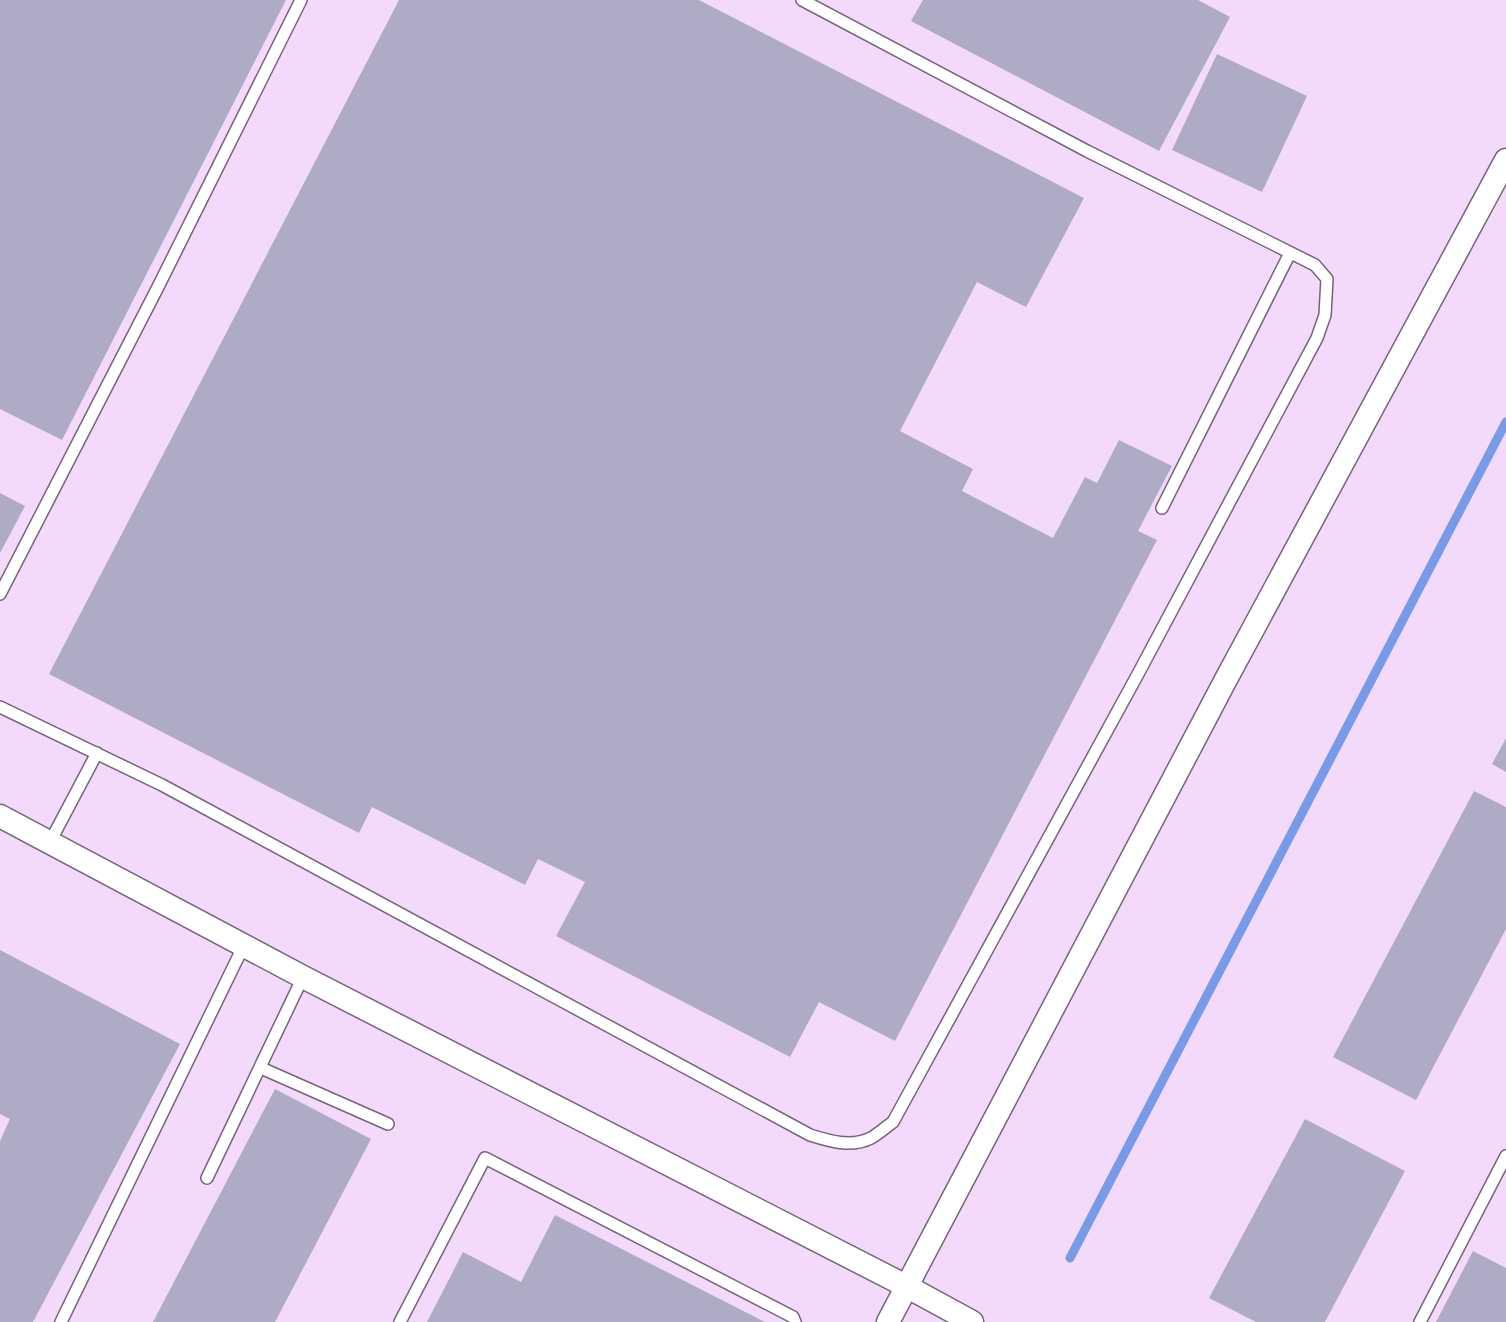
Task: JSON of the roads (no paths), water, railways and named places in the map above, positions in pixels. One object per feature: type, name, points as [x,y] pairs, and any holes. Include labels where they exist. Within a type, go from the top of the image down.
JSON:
[{"type":"street","points":[[888,1322],[1229,674],[1506,160]]},
{"type":"street","points":[[0,816],[303,977],[906,1286],[972,1322]]},
{"type":"lane","points":[[0,594],[158,287],[301,0]]},
{"type":"lane","points":[[0,707],[179,794],[810,1135],[830,1141],[853,1144],[870,1138],[893,1122],[1138,674],[1317,338],[1326,315],[1327,279],[1315,266],[1086,152],[802,0]]},
{"type":"lane","points":[[1162,508],[1290,253]]},
{"type":"lane","points":[[50,842],[97,753]]},
{"type":"lane","points":[[61,1322],[244,945]]},
{"type":"lane","points":[[207,1178],[303,977]]},
{"type":"lane","points":[[261,1068],[388,1124]]},
{"type":"lane","points":[[1420,1322],[1506,1156]]},
{"type":"lane","points":[[400,1322],[485,1158],[793,1317],[795,1322]]},
{"type":"waterway","points":[[1070,1258],[1506,422]]}]
